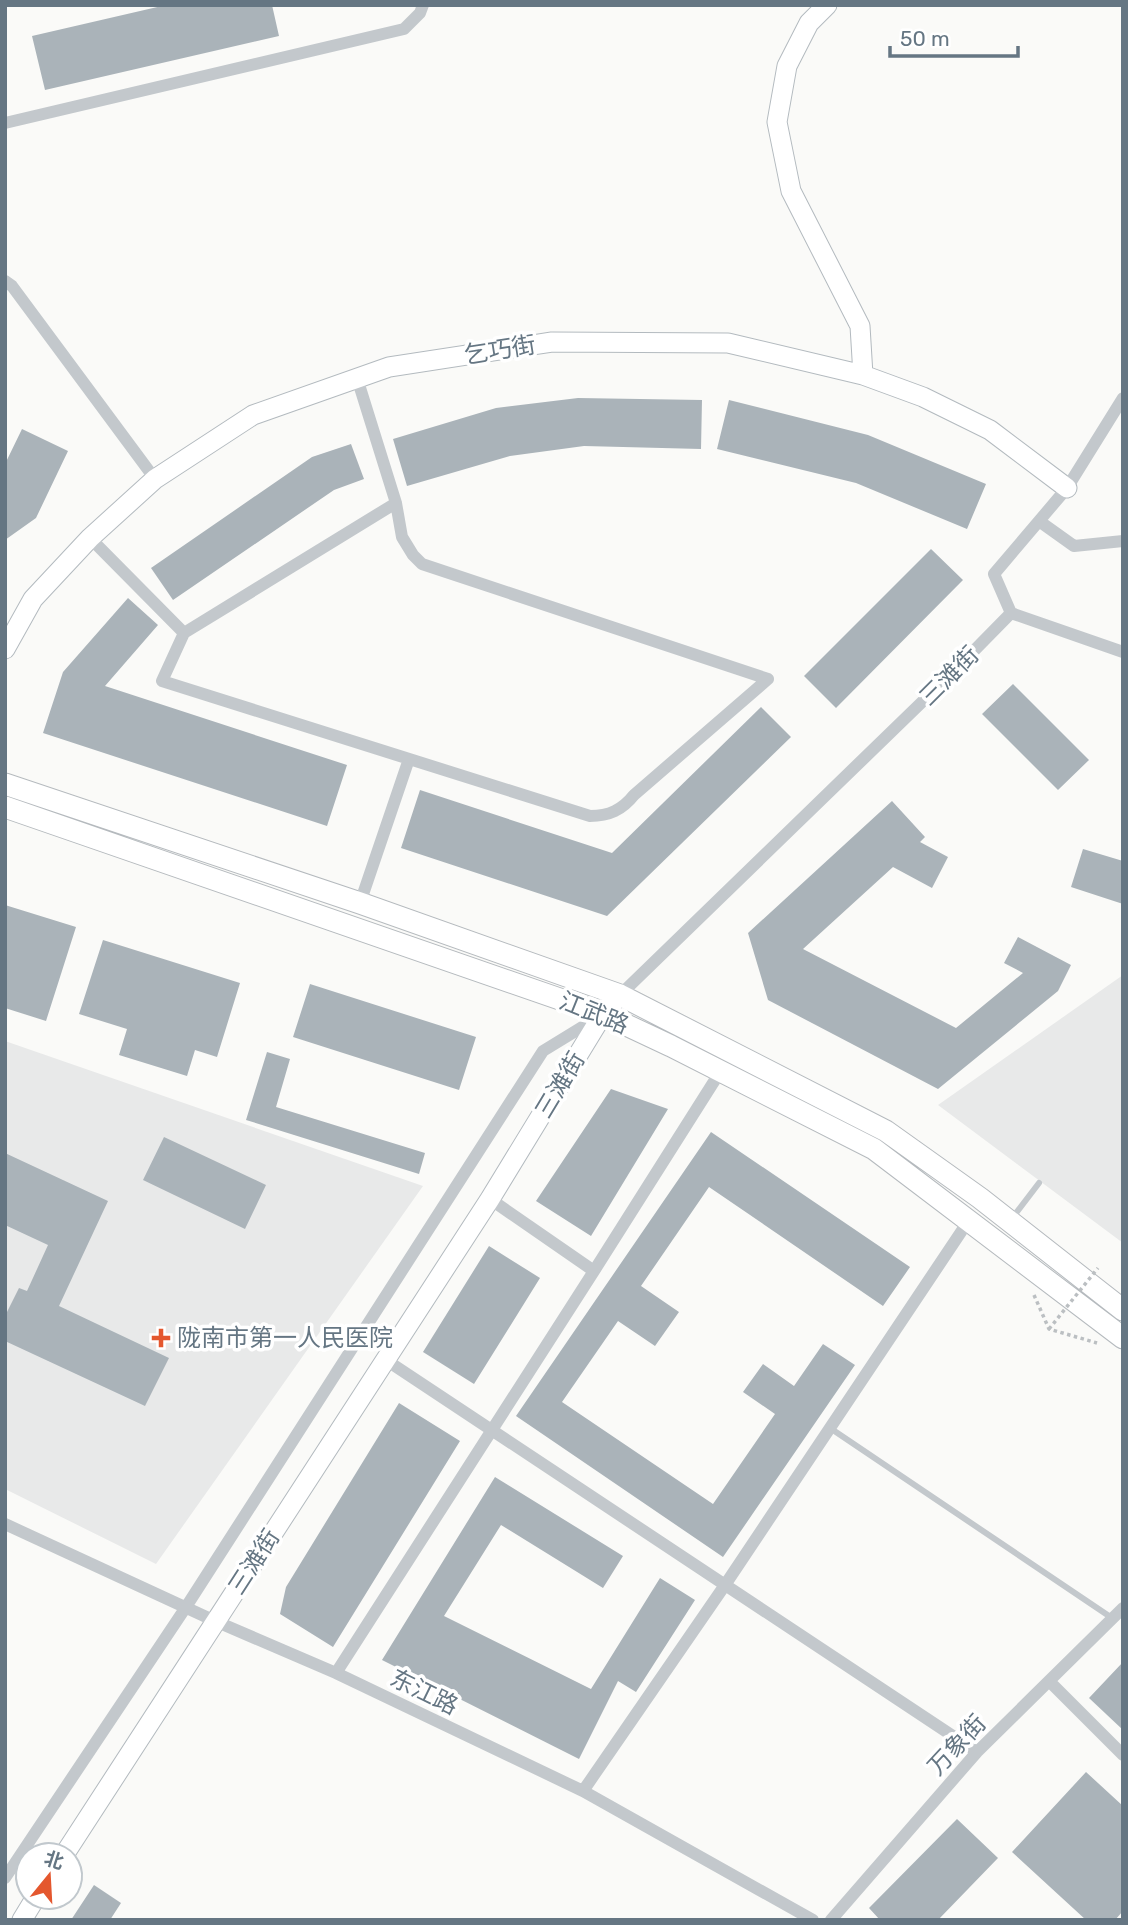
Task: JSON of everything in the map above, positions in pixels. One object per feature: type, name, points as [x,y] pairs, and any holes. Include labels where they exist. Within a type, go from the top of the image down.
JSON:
[{"type":"main road","name":"江武路","points":[[5,784],[360,903],[620,995],[886,1131],[1010,1222],[1123,1310]]},
{"type":"main road","name":"江武路","points":[[5,807],[603,1014],[671,1046],[874,1149],[1123,1338]]},
{"type":"street","points":[[5,123],[404,29],[420,13],[423,5]]},
{"type":"street","points":[[827,5],[809,23],[787,66],[777,122],[792,191],[860,326],[863,375]]},
{"type":"street","points":[[5,281],[12,286],[155,479]]},
{"type":"street","name":"乞巧街","points":[[5,649],[33,599],[90,538],[155,479],[253,415],[389,367],[552,342],[728,343],[863,375],[923,397],[990,430],[1067,488]]},
{"type":"street","points":[[357,378],[396,503],[402,537],[422,564],[768,679],[620,809],[601,816],[580,814],[162,681],[184,633],[396,503]]},
{"type":"street","points":[[1123,398],[1067,488],[994,574],[1011,613],[1123,652]]},
{"type":"street","points":[[1039,521],[1074,546],[1123,541]]},
{"type":"street","points":[[90,538],[184,633]]},
{"type":"street","name":"三滩街","points":[[73,1841],[490,1199],[603,1014],[1011,613]]},
{"type":"street","points":[[360,903],[409,759]]},
{"type":"street","points":[[5,1878],[186,1606],[543,1051],[603,1014]]},
{"type":"street","points":[[336,1673],[720,1072]]},
{"type":"street","points":[[490,1199],[594,1271]]},
{"type":"street","points":[[583,1791],[725,1585],[969,1220]]},
{"type":"street","points":[[386,1360],[977,1752]]},
{"type":"street","name":"东江路","points":[[5,1524],[215,1621],[336,1673],[583,1791],[813,1920]]},
{"type":"street","name":"万象街","points":[[831,1920],[977,1752],[1123,1608]]},
{"type":"street","points":[[1049,1681],[1123,1755]]},
{"type":"lane","points":[[1010,1222],[1039,1184]]},
{"type":"lane","points":[[830,1428],[1112,1618]]},
{"type":"path","points":[[1049,1329],[1098,1268]]},
{"type":"path","points":[[1032,1292],[1049,1329],[1098,1344]]},
{"type":"shaded area","points":[[1123,975],[1123,1243],[938,1105]]},
{"type":"shaded area","name":"陇南市第一人民医院","points":[[5,1041],[423,1186],[156,1564],[5,1489]]},
{"type":"building","points":[[166,5],[272,5],[279,36],[45,90],[32,36]]},
{"type":"building","points":[[578,398],[702,400],[701,449],[584,446],[510,456],[407,486],[393,439],[496,408]]},
{"type":"building","points":[[729,400],[868,435],[986,484],[967,529],[856,483],[717,449]]},
{"type":"building","points":[[22,429],[68,451],[36,518],[5,540],[5,464]]},
{"type":"building","points":[[351,444],[364,479],[334,490],[173,600],[151,568],[312,457]]},
{"type":"building","points":[[931,549],[963,580],[836,708],[804,676]]},
{"type":"building","points":[[128,598],[158,625],[105,686],[347,765],[327,826],[43,733],[63,672]]},
{"type":"building","points":[[1013,684],[1089,760],[1058,790],[982,714]]},
{"type":"building","points":[[761,707],[791,737],[607,916],[401,848],[420,790],[612,853]]},
{"type":"building","points":[[892,801],[925,837],[920,842],[948,857],[932,888],[893,867],[803,949],[956,1028],[1023,973],[1004,963],[1018,937],[1071,965],[1058,991],[938,1089],[768,1000],[748,933]]},
{"type":"building","points":[[1083,849],[1123,861],[1123,904],[1071,887]]},
{"type":"building","points":[[5,905],[76,927],[46,1021],[5,1008]]},
{"type":"building","points":[[103,940],[240,983],[217,1057],[195,1050],[187,1076],[119,1055],[127,1029],[79,1014]]},
{"type":"building","points":[[310,984],[476,1037],[459,1090],[293,1037]]},
{"type":"building","points":[[267,1052],[290,1059],[276,1107],[425,1153],[419,1174],[246,1120]]},
{"type":"building","points":[[611,1089],[668,1109],[591,1236],[536,1201]]},
{"type":"building","points":[[711,1132],[910,1267],[883,1306],[709,1187],[641,1286],[679,1312],[655,1346],[618,1321],[562,1402],[713,1504],[775,1414],[743,1392],[763,1364],[794,1386],[823,1344],[855,1365],[723,1557],[516,1416]]},
{"type":"building","points":[[164,1137],[266,1185],[245,1229],[143,1180]]},
{"type":"building","points":[[5,1153],[108,1201],[59,1306],[169,1358],[145,1406],[5,1341],[5,1316],[19,1288],[27,1291],[48,1245],[5,1225]]},
{"type":"building","points":[[489,1246],[540,1278],[474,1384],[423,1352]]},
{"type":"building","points":[[399,1403],[460,1441],[333,1647],[280,1614],[286,1587]]},
{"type":"building","points":[[495,1477],[623,1556],[603,1588],[501,1525],[444,1616],[591,1689],[660,1578],[695,1600],[636,1692],[618,1681],[579,1759],[382,1660]]},
{"type":"building","points":[[1123,1662],[1123,1730],[1089,1698]]},
{"type":"building","points":[[1086,1772],[1123,1806],[1123,1911],[1115,1920],[1086,1920],[1012,1852]]},
{"type":"building","points":[[957,1819],[998,1858],[938,1920],[880,1920],[869,1908]]},
{"type":"building","points":[[94,1885],[121,1903],[110,1920],[71,1920],[77,1911],[84,1911],[84,1900]]},
{"type":"place","name":"陇南市第一人民医院","points":[[161,1338]]}]
